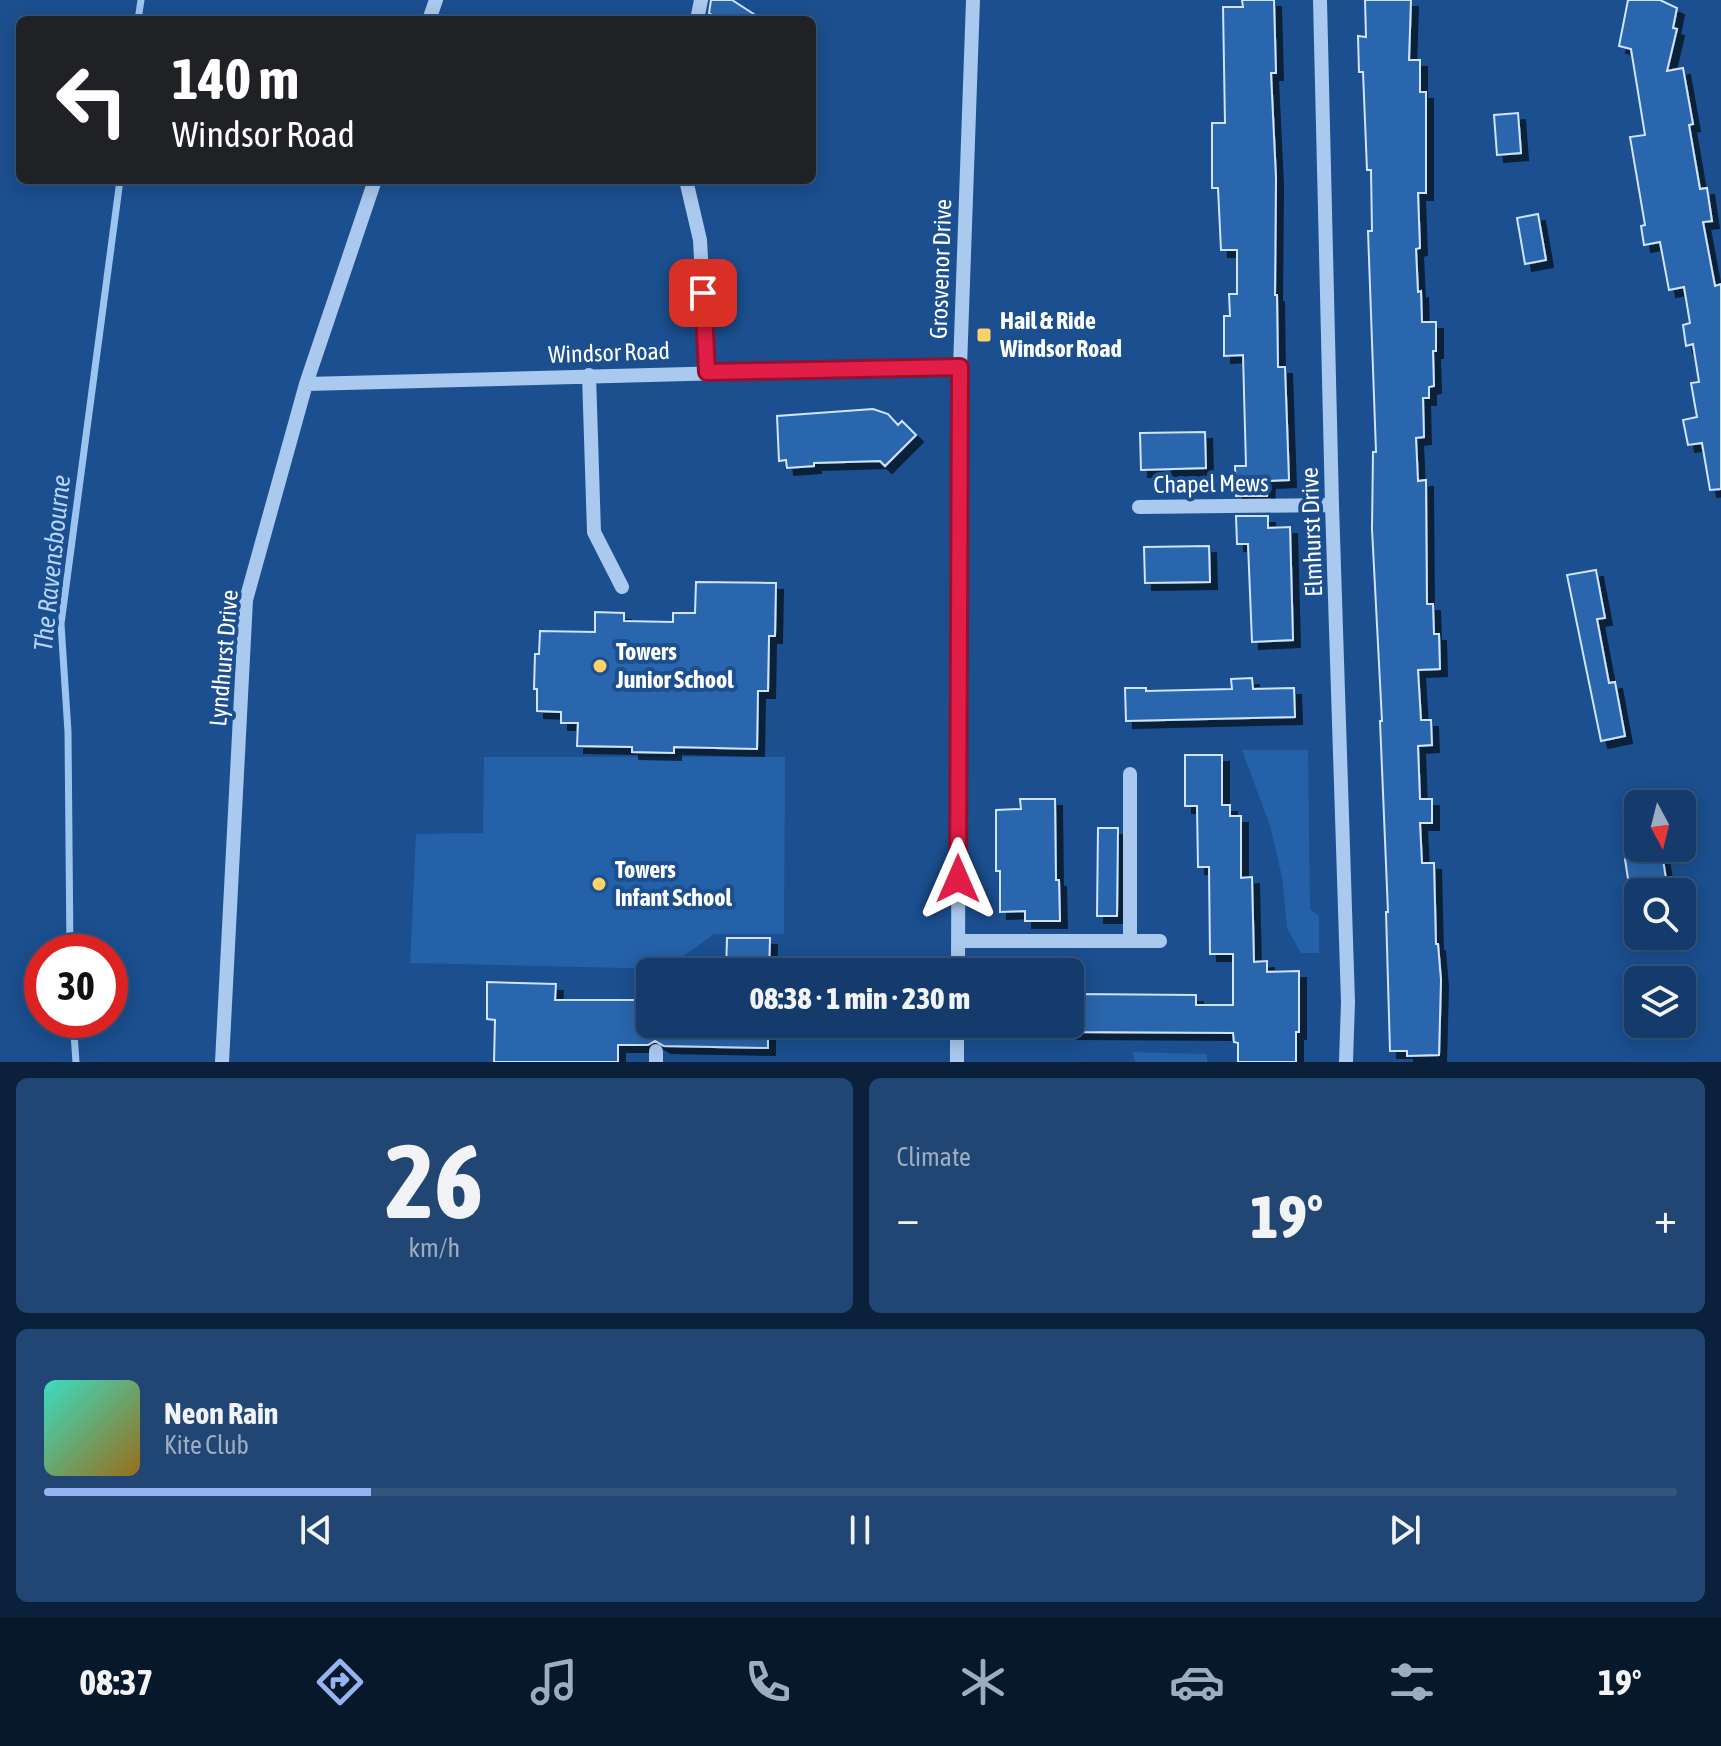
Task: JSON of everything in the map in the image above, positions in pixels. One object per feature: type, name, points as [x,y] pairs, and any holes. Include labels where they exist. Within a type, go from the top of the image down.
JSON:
[{"type":"street","name":"Grosvenor Drive","points":[[958,958],[960,367],[973,0]]},
{"type":"street","name":"Elmhurst Drive","points":[[1320,0],[1348,1002],[1346,1062]]},
{"type":"street","name":"Lyndhurst Drive","points":[[222,1062],[246,600],[306,384],[374,184]]},
{"type":"street","points":[[687,184],[700,240],[707,372]]},
{"type":"street","name":"Windsor Road","points":[[306,384],[960,367]]},
{"type":"street","points":[[589,375],[594,532],[622,587]]},
{"type":"street","name":"Chapel Mews","points":[[1139,507],[1332,505]]},
{"type":"street","points":[[1130,774],[1130,941]]},
{"type":"street","points":[[958,941],[1160,941]]},
{"type":"street","points":[[957,1038],[957,1062]]},
{"type":"shaded area","points":[[1242,750],[1308,750],[1310,909],[1319,916],[1319,953],[1301,953],[1287,928],[1282,877],[1270,826]]},
{"type":"shaded area","name":"Towers Infant School","points":[[484,757],[785,757],[784,934],[714,934],[681,958],[636,958],[636,968],[410,963],[416,834],[483,833]]},
{"type":"shaded area","points":[[1132,1052],[1207,1054],[1207,1062],[1135,1062]]},
{"type":"building","points":[[711,0],[732,0],[757,16],[714,16],[709,13]]},
{"type":"building","points":[[1242,0],[1274,0],[1276,73],[1271,73],[1276,178],[1275,295],[1278,367],[1285,367],[1289,480],[1268,481],[1267,496],[1236,496],[1235,466],[1246,466],[1243,355],[1224,356],[1224,316],[1230,316],[1229,294],[1237,294],[1237,250],[1221,250],[1218,188],[1212,188],[1212,123],[1225,123],[1223,7],[1243,7]]},
{"type":"building","points":[[1365,0],[1411,0],[1409,60],[1420,60],[1420,92],[1426,92],[1426,193],[1418,193],[1420,248],[1416,249],[1422,322],[1436,322],[1436,351],[1433,351],[1434,386],[1429,387],[1429,398],[1423,398],[1424,437],[1416,438],[1418,481],[1426,480],[1427,604],[1433,604],[1434,634],[1439,634],[1440,669],[1418,670],[1421,720],[1431,720],[1432,745],[1418,746],[1420,799],[1432,799],[1432,823],[1420,823],[1422,863],[1434,863],[1436,944],[1441,980],[1439,1055],[1407,1056],[1407,1051],[1390,1051],[1382,721],[1372,529],[1373,452],[1376,452],[1368,231],[1372,231],[1371,170],[1367,170],[1363,72],[1359,72],[1358,36],[1366,37]]},
{"type":"building","points":[[1628,0],[1660,0],[1677,8],[1673,28],[1677,29],[1667,71],[1683,68],[1700,189],[1707,188],[1712,221],[1703,222],[1715,286],[1721,284],[1721,489],[1710,490],[1702,443],[1688,445],[1683,420],[1697,417],[1691,383],[1699,382],[1693,344],[1686,346],[1683,325],[1690,323],[1684,287],[1669,290],[1660,242],[1644,245],[1641,226],[1645,225],[1630,137],[1645,135],[1631,49],[1619,46]]},
{"type":"building","points":[[1518,113],[1521,153],[1497,155],[1494,115]]},
{"type":"building","points":[[1538,214],[1546,260],[1525,264],[1517,218]]},
{"type":"building","points":[[873,409],[888,414],[898,425],[902,421],[916,435],[885,466],[880,461],[814,463],[814,466],[787,468],[786,460],[779,461],[777,416]]},
{"type":"building","points":[[1205,432],[1206,468],[1141,470],[1140,433]]},
{"type":"building","points":[[1236,516],[1268,516],[1268,528],[1290,527],[1293,640],[1252,642],[1248,544],[1237,544]]},
{"type":"building","points":[[1209,546],[1210,582],[1145,583],[1144,547]]},
{"type":"building","points":[[1596,570],[1605,618],[1597,619],[1609,683],[1615,682],[1625,736],[1601,741],[1567,575]]},
{"type":"building","points":[[696,582],[776,583],[775,636],[769,636],[768,691],[758,691],[757,749],[674,747],[674,753],[632,752],[632,747],[577,746],[578,723],[561,723],[561,712],[537,711],[535,654],[539,654],[540,631],[595,632],[595,612],[624,613],[624,621],[673,622],[673,613],[695,613]]},
{"type":"building","points":[[1252,678],[1253,689],[1294,688],[1295,717],[1126,721],[1125,688],[1146,688],[1146,691],[1232,689],[1231,679]]},
{"type":"building","points":[[1185,755],[1222,755],[1222,805],[1230,805],[1230,816],[1241,816],[1241,878],[1252,877],[1254,962],[1267,961],[1267,972],[1299,971],[1296,1062],[1238,1062],[1238,1043],[1234,1042],[1233,1033],[1084,1032],[1084,994],[1196,995],[1196,1005],[1233,1005],[1233,954],[1210,954],[1209,867],[1198,867],[1197,806],[1185,806]]},
{"type":"building","points":[[1020,799],[1055,799],[1060,921],[1025,921],[1025,911],[1000,912],[996,810],[1021,809]]},
{"type":"building","points":[[1098,828],[1118,828],[1117,916],[1097,916]]},
{"type":"building","points":[[1625,862],[1663,862],[1666,878],[1628,878]]},
{"type":"building","points":[[727,938],[770,938],[769,958],[726,958]]},
{"type":"building","points":[[487,982],[556,984],[555,1000],[636,1000],[636,1038],[768,1038],[768,1048],[664,1046],[655,1041],[648,1045],[618,1045],[618,1062],[494,1062],[495,1020],[487,1019]]},
{"type":"waterway","name":"The Ravensbourne","points":[[139,16],[141,0]]},
{"type":"waterway","name":"The Ravensbourne","points":[[70,934],[68,732],[61,624],[119,184]]},
{"type":"waterway","name":"The Ravensbourne","points":[[74,1038],[76,1062]]},
{"type":"place","name":"Hail & Ride Windsor Road","points":[[984,335]]},
{"type":"place","name":"Towers Junior School","points":[[600,666]]},
{"type":"place","name":"Towers Infant School","points":[[599,884]]},
{"type":"route","points":[[703,293],[707,372],[960,367],[958,879]]}]
